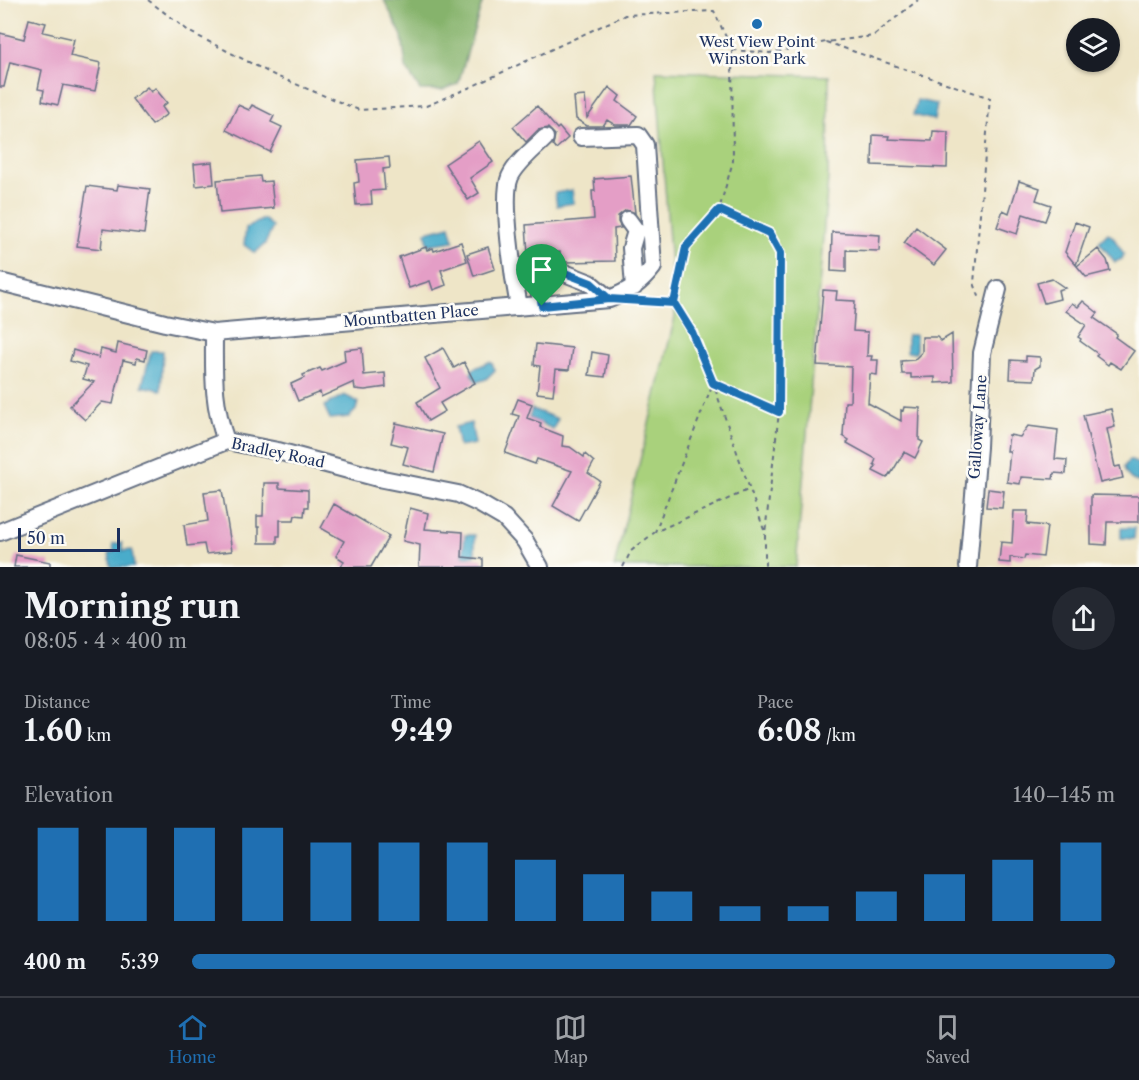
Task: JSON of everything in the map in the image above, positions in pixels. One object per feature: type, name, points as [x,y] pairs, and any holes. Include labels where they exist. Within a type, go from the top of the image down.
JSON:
[{"type":"street","points":[[581,137],[638,135],[645,145],[653,267],[638,294]]},
{"type":"street","points":[[519,307],[510,238],[507,189],[511,174],[545,138]]},
{"type":"street","points":[[628,220],[636,231],[631,248],[638,294]]},
{"type":"street","points":[[542,306],[538,280],[545,269],[552,268],[591,283],[609,299]]},
{"type":"street","name":"Mountbatten Place","points":[[0,282],[214,333],[542,306],[609,299],[625,293],[638,294]]},
{"type":"street","name":"Galloway Lane","points":[[968,567],[978,447],[982,353],[998,289]]},
{"type":"street","points":[[214,333],[214,387],[218,417],[226,441]]},
{"type":"street","name":"Bradley Road","points":[[0,532],[226,441],[278,451],[378,478],[458,494],[504,518],[525,541],[540,567]]},
{"type":"path","points":[[148,0],[190,32],[276,76],[359,110],[426,106],[625,15],[714,11],[732,50],[733,161],[719,210],[686,247],[674,303],[692,332],[713,383],[765,533]]},
{"type":"path","points":[[732,50],[770,52],[873,36],[918,0]]},
{"type":"path","points":[[826,42],[990,98],[974,284],[989,324]]},
{"type":"path","points":[[719,210],[769,233],[780,253],[779,412],[765,533],[765,567]]},
{"type":"path","points":[[638,294],[674,303]]},
{"type":"path","points":[[713,383],[779,412]]},
{"type":"path","points":[[655,532],[713,383]]},
{"type":"path","points":[[623,567],[631,551],[655,532],[750,489]]},
{"type":"green space","points":[[384,0],[483,0],[458,84],[443,90],[420,90],[406,68],[402,36]]},
{"type":"green space","points":[[656,71],[829,76],[828,178],[796,567],[614,567],[675,317]]},
{"type":"water","points":[[917,100],[937,104],[934,120],[913,115]]},
{"type":"water","points":[[572,190],[574,203],[557,206],[555,193]]},
{"type":"water","points":[[264,219],[273,227],[265,244],[255,253],[244,245],[246,228]]},
{"type":"water","points":[[450,226],[454,241],[428,245],[426,232]]},
{"type":"water","points":[[1108,233],[1124,254],[1122,259],[1115,262],[1099,242]]},
{"type":"water","points":[[907,335],[916,335],[916,353],[907,352]]},
{"type":"water","points":[[151,351],[163,351],[161,390],[142,386]]},
{"type":"water","points":[[489,362],[495,370],[486,379],[477,382],[471,374],[473,369]]},
{"type":"water","points":[[344,395],[358,402],[356,410],[349,417],[330,419],[324,406]]},
{"type":"water","points":[[532,409],[558,419],[553,429],[529,418]]},
{"type":"water","points":[[471,423],[475,444],[459,447],[455,427]]},
{"type":"water","points":[[1129,460],[1139,464],[1139,482],[1131,479],[1126,473],[1124,467]]},
{"type":"water","points":[[1121,528],[1135,528],[1134,539],[1121,538]]},
{"type":"water","points":[[465,535],[475,535],[475,556],[463,556]]},
{"type":"water","points":[[122,543],[123,551],[132,550],[134,567],[111,567],[109,553],[114,552],[113,544]]},
{"type":"building","points":[[29,19],[46,23],[43,32],[74,39],[70,56],[101,63],[95,91],[63,85],[58,105],[42,101],[44,90],[38,89],[42,70],[10,62],[4,87],[0,87],[0,33],[24,39]]},
{"type":"building","points":[[147,87],[151,92],[155,88],[167,103],[162,107],[167,114],[152,125],[132,99]]},
{"type":"building","points":[[609,87],[620,96],[617,101],[637,116],[631,125],[615,125],[607,120],[603,126],[587,126],[576,119],[574,97],[585,96],[587,118]]},
{"type":"building","points":[[238,105],[249,110],[252,105],[274,116],[271,122],[282,127],[270,152],[226,130]]},
{"type":"building","points":[[537,106],[568,138],[556,149],[553,145],[555,135],[548,128],[538,130],[526,142],[513,127]]},
{"type":"building","points":[[933,131],[948,132],[947,168],[872,165],[873,135],[889,136],[888,139],[932,141]]},
{"type":"building","points":[[479,141],[493,162],[470,178],[479,193],[468,200],[445,164]]},
{"type":"building","points":[[389,157],[390,168],[383,169],[385,190],[371,191],[372,204],[356,205],[354,183],[359,182],[357,160]]},
{"type":"building","points":[[212,162],[214,184],[196,186],[194,164]]},
{"type":"building","points":[[260,176],[261,182],[271,181],[274,208],[220,213],[217,180]]},
{"type":"building","points":[[631,176],[635,213],[626,210],[618,216],[621,228],[614,229],[615,261],[565,262],[560,260],[560,252],[528,254],[526,225],[594,219],[592,191],[595,191],[594,179]]},
{"type":"building","points":[[1019,181],[1040,188],[1036,200],[1051,205],[1045,221],[1023,214],[1017,234],[997,227],[1003,210],[1009,213]]},
{"type":"building","points":[[118,185],[150,189],[144,234],[103,229],[101,249],[77,246],[87,186],[117,190]]},
{"type":"building","points":[[1075,222],[1089,227],[1076,265],[1065,252]]},
{"type":"building","points":[[916,227],[946,250],[934,265],[904,243]]},
{"type":"building","points":[[832,232],[880,235],[879,251],[846,250],[846,272],[831,271]]},
{"type":"building","points":[[461,242],[467,261],[441,270],[446,285],[433,290],[430,281],[409,288],[399,257],[426,247],[427,250],[433,248],[434,251]]},
{"type":"building","points":[[488,247],[495,269],[474,276],[467,254]]},
{"type":"building","points":[[1098,249],[1107,260],[1110,271],[1086,277],[1077,266]]},
{"type":"building","points":[[1052,279],[1065,288],[1058,290],[1060,299],[1044,303],[1037,283]]},
{"type":"building","points":[[823,290],[837,291],[836,300],[855,301],[853,331],[868,332],[867,356],[872,356],[871,360],[878,360],[877,375],[870,374],[868,403],[901,421],[901,410],[903,411],[904,407],[920,408],[919,440],[923,442],[915,458],[904,452],[887,478],[873,471],[876,459],[847,443],[849,440],[843,436],[845,402],[850,402],[851,367],[817,365]]},
{"type":"building","points":[[1083,301],[1098,313],[1094,318],[1117,334],[1115,337],[1134,351],[1121,369],[1110,362],[1108,365],[1096,356],[1098,354],[1080,341],[1078,337],[1086,325],[1066,311],[1072,303],[1078,307]]},
{"type":"building","points":[[952,334],[953,382],[935,383],[935,377],[911,378],[911,374],[902,374],[901,361],[914,360],[922,352],[922,337],[937,337],[941,341]]},
{"type":"building","points":[[118,343],[147,350],[145,360],[137,358],[136,363],[123,360],[113,404],[102,402],[85,420],[70,406],[94,382],[83,379],[87,366],[70,361],[73,350],[99,358],[101,349],[116,353]]},
{"type":"building","points":[[536,344],[572,348],[569,370],[556,369],[553,395],[537,393],[540,366],[534,365]]},
{"type":"building","points":[[362,348],[364,375],[385,373],[386,387],[355,389],[354,382],[321,397],[320,392],[298,401],[291,384],[304,378],[303,375],[320,368],[322,371],[345,361],[344,350]]},
{"type":"building","points":[[443,348],[454,368],[464,362],[475,383],[440,403],[445,411],[428,421],[417,402],[440,388],[425,358]]},
{"type":"building","points":[[592,352],[608,355],[605,377],[589,375]]},
{"type":"building","points":[[1026,356],[1040,357],[1040,366],[1035,369],[1034,380],[1010,379],[1011,360],[1026,361]]},
{"type":"building","points":[[518,399],[532,404],[527,418],[541,423],[540,427],[563,436],[562,446],[570,447],[584,457],[585,454],[594,462],[588,473],[600,481],[578,521],[553,506],[572,471],[537,459],[535,464],[505,453],[519,416],[512,414]]},
{"type":"building","points":[[1111,409],[1115,427],[1107,429],[1115,467],[1120,466],[1123,478],[1100,483],[1083,415]]},
{"type":"building","points":[[396,423],[443,434],[434,472],[403,464],[408,447],[391,443]]},
{"type":"building","points":[[1028,426],[1058,430],[1055,459],[1067,460],[1066,474],[1054,473],[1053,479],[1021,477],[1020,484],[1007,482],[1009,435],[1020,437]]},
{"type":"building","points":[[264,483],[279,483],[279,488],[308,490],[308,507],[305,507],[304,516],[295,515],[294,520],[280,520],[280,536],[277,536],[277,543],[259,543],[257,516],[263,516]]},
{"type":"building","points":[[988,489],[1004,491],[1002,508],[986,507]]},
{"type":"building","points":[[222,490],[232,551],[206,554],[204,544],[187,546],[184,525],[208,521],[204,492]]},
{"type":"building","points":[[1091,495],[1139,496],[1139,522],[1107,522],[1106,545],[1091,544]]},
{"type":"building","points":[[334,504],[389,536],[371,567],[341,567],[344,561],[336,556],[344,541],[321,528]]},
{"type":"building","points":[[410,508],[428,513],[425,529],[463,532],[462,557],[483,559],[483,567],[419,567],[420,545],[403,541]]},
{"type":"building","points":[[1014,511],[1028,511],[1027,524],[1047,526],[1043,557],[1025,555],[1024,559],[1010,557],[1010,563],[999,562],[1001,542],[1012,543]]},
{"type":"building","points":[[16,555],[50,562],[50,567],[14,567]]},
{"type":"place","name":"West View Point Winston Park","points":[[757,24]]},
{"type":"route","points":[[542,306],[538,280],[545,269],[552,268],[591,283],[609,299],[674,303],[686,247],[719,210],[769,233],[780,253],[779,412],[713,383],[692,332],[674,303],[609,299],[542,306]]}]
